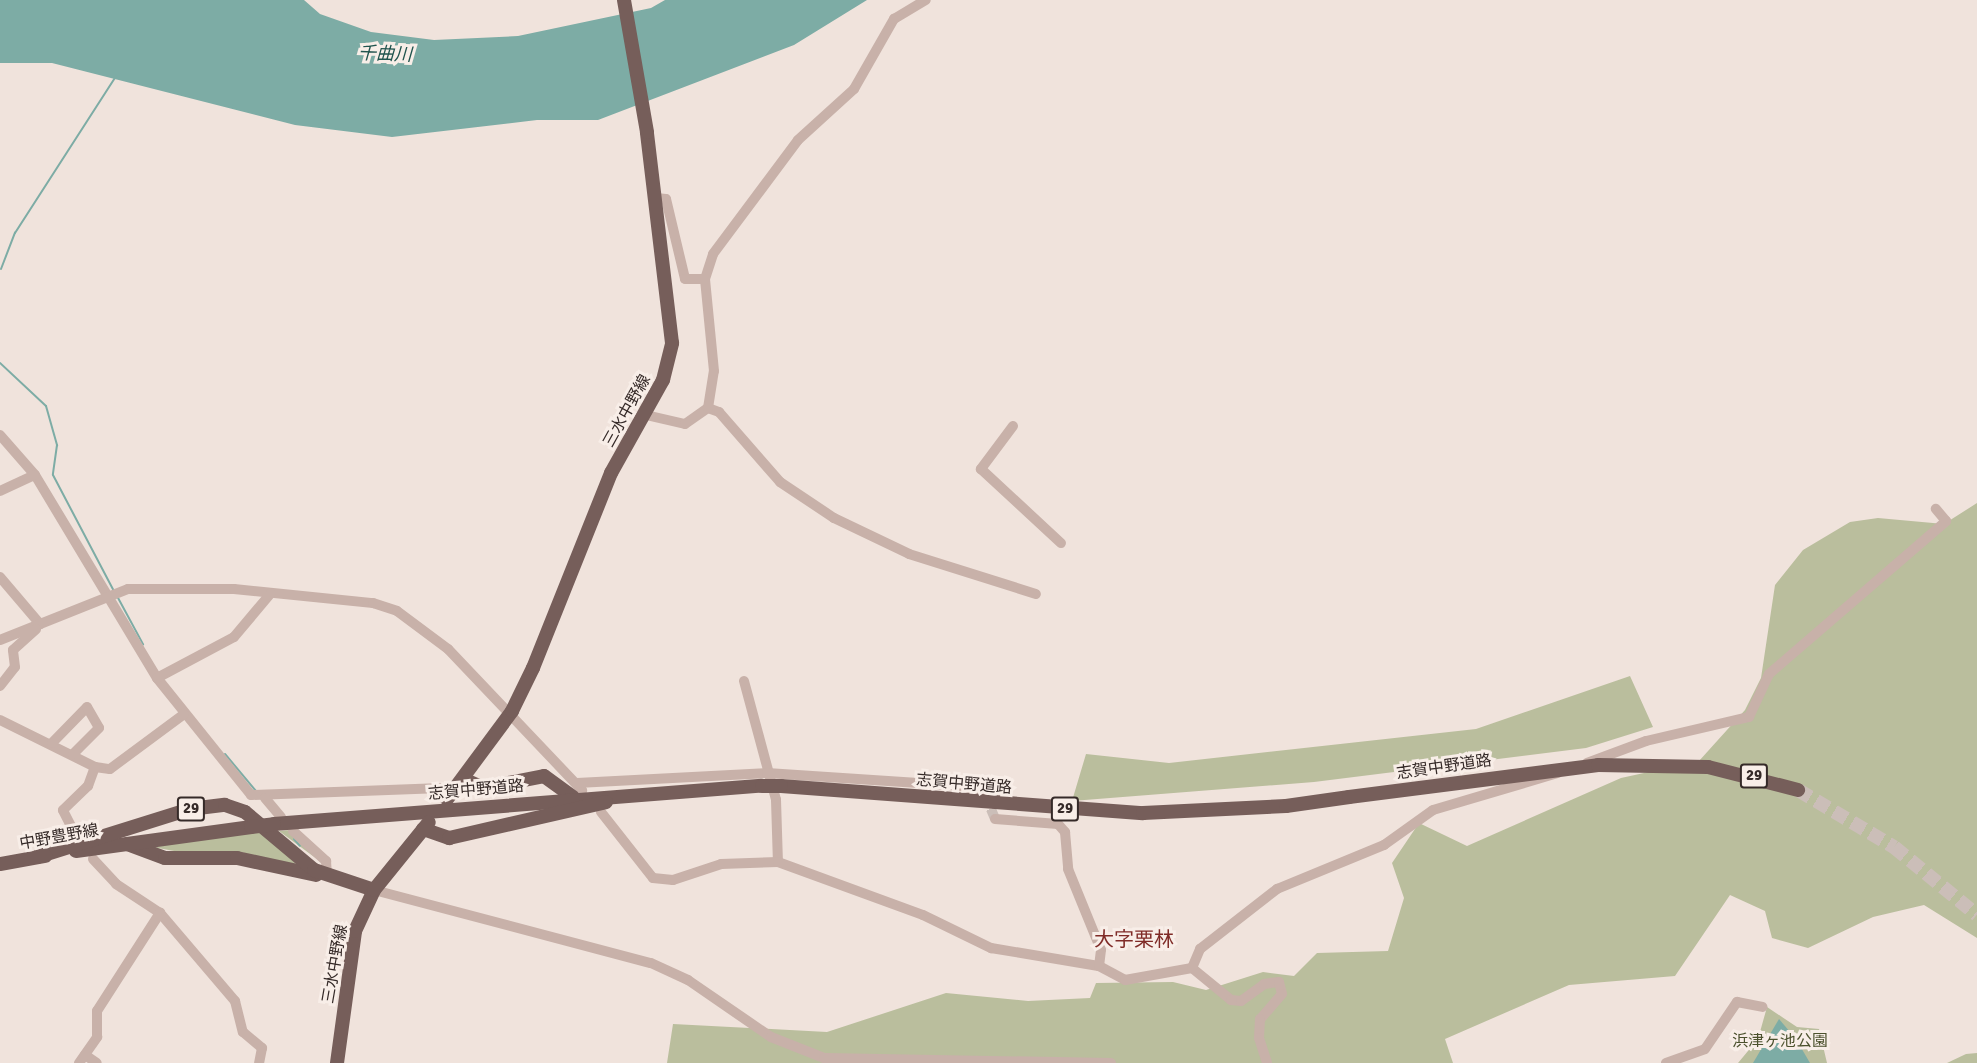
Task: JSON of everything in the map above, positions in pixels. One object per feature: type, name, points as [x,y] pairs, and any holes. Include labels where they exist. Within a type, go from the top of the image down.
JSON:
[{"type":"main road","name":"三水中野線","points":[[449,796],[512,711],[610,473],[646,415],[663,380],[674,333],[647,132],[624,0]]},
{"type":"main road","name":"志賀中野道路","points":[[123,843],[251,827],[278,821],[577,790],[652,791],[765,780],[781,786],[1143,813],[1286,806],[1598,765],[1708,767],[1798,790]]},
{"type":"main road","points":[[463,779],[483,788],[544,776],[577,790]]},
{"type":"main road","name":"三水中野線","points":[[337,1063],[355,931],[374,890],[426,826],[442,838],[457,837],[652,791]]},
{"type":"main road","name":"29","points":[[37,857],[190,809],[225,805],[245,812],[294,858],[327,876]]},
{"type":"main road","name":"29","points":[[123,843],[165,858],[237,858],[327,876],[374,890]]},
{"type":"main road","name":"中野豊野線","points":[[0,864],[123,843]]},
{"type":"street","points":[[646,415],[685,424],[708,408],[714,372],[705,279],[713,254],[798,140],[854,89],[894,19],[926,0]]},
{"type":"street","points":[[656,198],[666,199],[685,279],[705,279]]},
{"type":"street","points":[[708,408],[718,412],[780,482],[834,518],[909,554],[1035,594]]},
{"type":"street","points":[[1013,426],[981,469],[1061,543]]},
{"type":"street","points":[[0,435],[35,475],[114,595],[157,678],[184,714],[263,798],[278,821]]},
{"type":"street","points":[[0,491],[35,475]]},
{"type":"street","points":[[1192,968],[1200,949],[1277,890],[1384,845],[1424,814],[1524,786],[1646,741],[1749,717],[1769,674],[1946,521],[1936,509]]},
{"type":"street","points":[[0,577],[40,624]]},
{"type":"street","points":[[0,640],[114,595],[146,588],[271,593],[373,603],[397,611],[448,649],[512,711],[577,790],[765,780],[964,786],[984,795]]},
{"type":"street","points":[[157,678],[234,637],[271,593]]},
{"type":"street","points":[[0,686],[15,667],[13,650],[40,624]]},
{"type":"street","points":[[744,681],[765,780],[776,800],[778,862]]},
{"type":"street","points":[[51,743],[87,706],[99,728],[73,754]]},
{"type":"street","points":[[0,720],[51,743],[95,767],[110,769],[128,759],[184,714]]},
{"type":"street","points":[[72,828],[63,810],[88,786],[95,767]]},
{"type":"street","points":[[263,798],[442,788],[449,796]]},
{"type":"street","points":[[601,812],[653,878],[673,880],[721,864],[778,862],[923,915],[991,948],[1098,966],[1125,980],[1192,968],[1231,1000],[1245,1000],[1264,984],[1279,982],[1282,993],[1260,1019],[1259,1038],[1267,1063]]},
{"type":"street","points":[[994,819],[1058,824],[1065,832],[1068,868],[1101,950],[1098,966]]},
{"type":"street","points":[[293,831],[326,861],[327,876]]},
{"type":"street","points":[[93,859],[116,884],[160,913],[235,1001],[243,1032],[262,1048],[259,1063]]},
{"type":"street","points":[[374,890],[651,963],[688,980],[771,1037],[824,1058],[1111,1063]]},
{"type":"street","points":[[97,1063],[82,1059],[97,1037],[97,1011],[160,913]]},
{"type":"street","points":[[1666,1063],[1706,1049],[1737,1002],[1763,1007]]},
{"type":"green space","points":[[1977,503],[1977,938],[1924,905],[1873,917],[1808,948],[1772,938],[1765,911],[1730,895],[1675,976],[1569,985],[1445,1039],[1453,1063],[667,1063],[673,1024],[827,1032],[946,993],[1028,1001],[1090,998],[1096,983],[1173,982],[1206,990],[1263,972],[1294,976],[1317,953],[1388,951],[1404,898],[1392,863],[1419,823],[1467,846],[1621,778],[1699,761],[1745,710],[1761,678],[1775,585],[1803,550],[1850,522],[1878,518],[1944,524]]},
{"type":"green space","points":[[1630,676],[1653,727],[1586,748],[1314,782],[1072,801],[1086,754],[1169,763],[1476,729]]},
{"type":"green space","points":[[290,830],[321,862],[279,831]]},
{"type":"green space","points":[[261,832],[303,870],[241,852],[185,853],[147,846]]},
{"type":"green space","name":"浜津ヶ池公園","points":[[1767,1007],[1797,1027],[1819,1029],[1827,1063],[1738,1063],[1758,1039]]},
{"type":"green space","points":[[1977,1053],[1977,1063],[1947,1063],[1966,1054]]},
{"type":"water","name":"千曲川","points":[[0,0],[304,0],[320,14],[371,32],[434,40],[518,36],[651,8],[665,0],[867,0],[794,45],[598,120],[537,120],[392,137],[295,125],[52,63],[0,63]]},
{"type":"water","points":[[1779,1019],[1796,1039],[1810,1063],[1753,1063]]},
{"type":"waterway","points":[[1,269],[15,233],[116,76]]},
{"type":"waterway","points":[[0,363],[46,406],[57,445],[53,475],[114,591]]},
{"type":"waterway","points":[[117,596],[143,644]]},
{"type":"waterway","points":[[225,754],[256,791]]},
{"type":"waterway","points":[[294,839],[300,846]]},
{"type":"tunnel","points":[[1798,790],[1894,847],[1977,915]]},
{"type":"tunnel","points":[[985,795],[995,819]]},
{"type":"district","name":"大字栗林","points":[[1134,939]]}]
